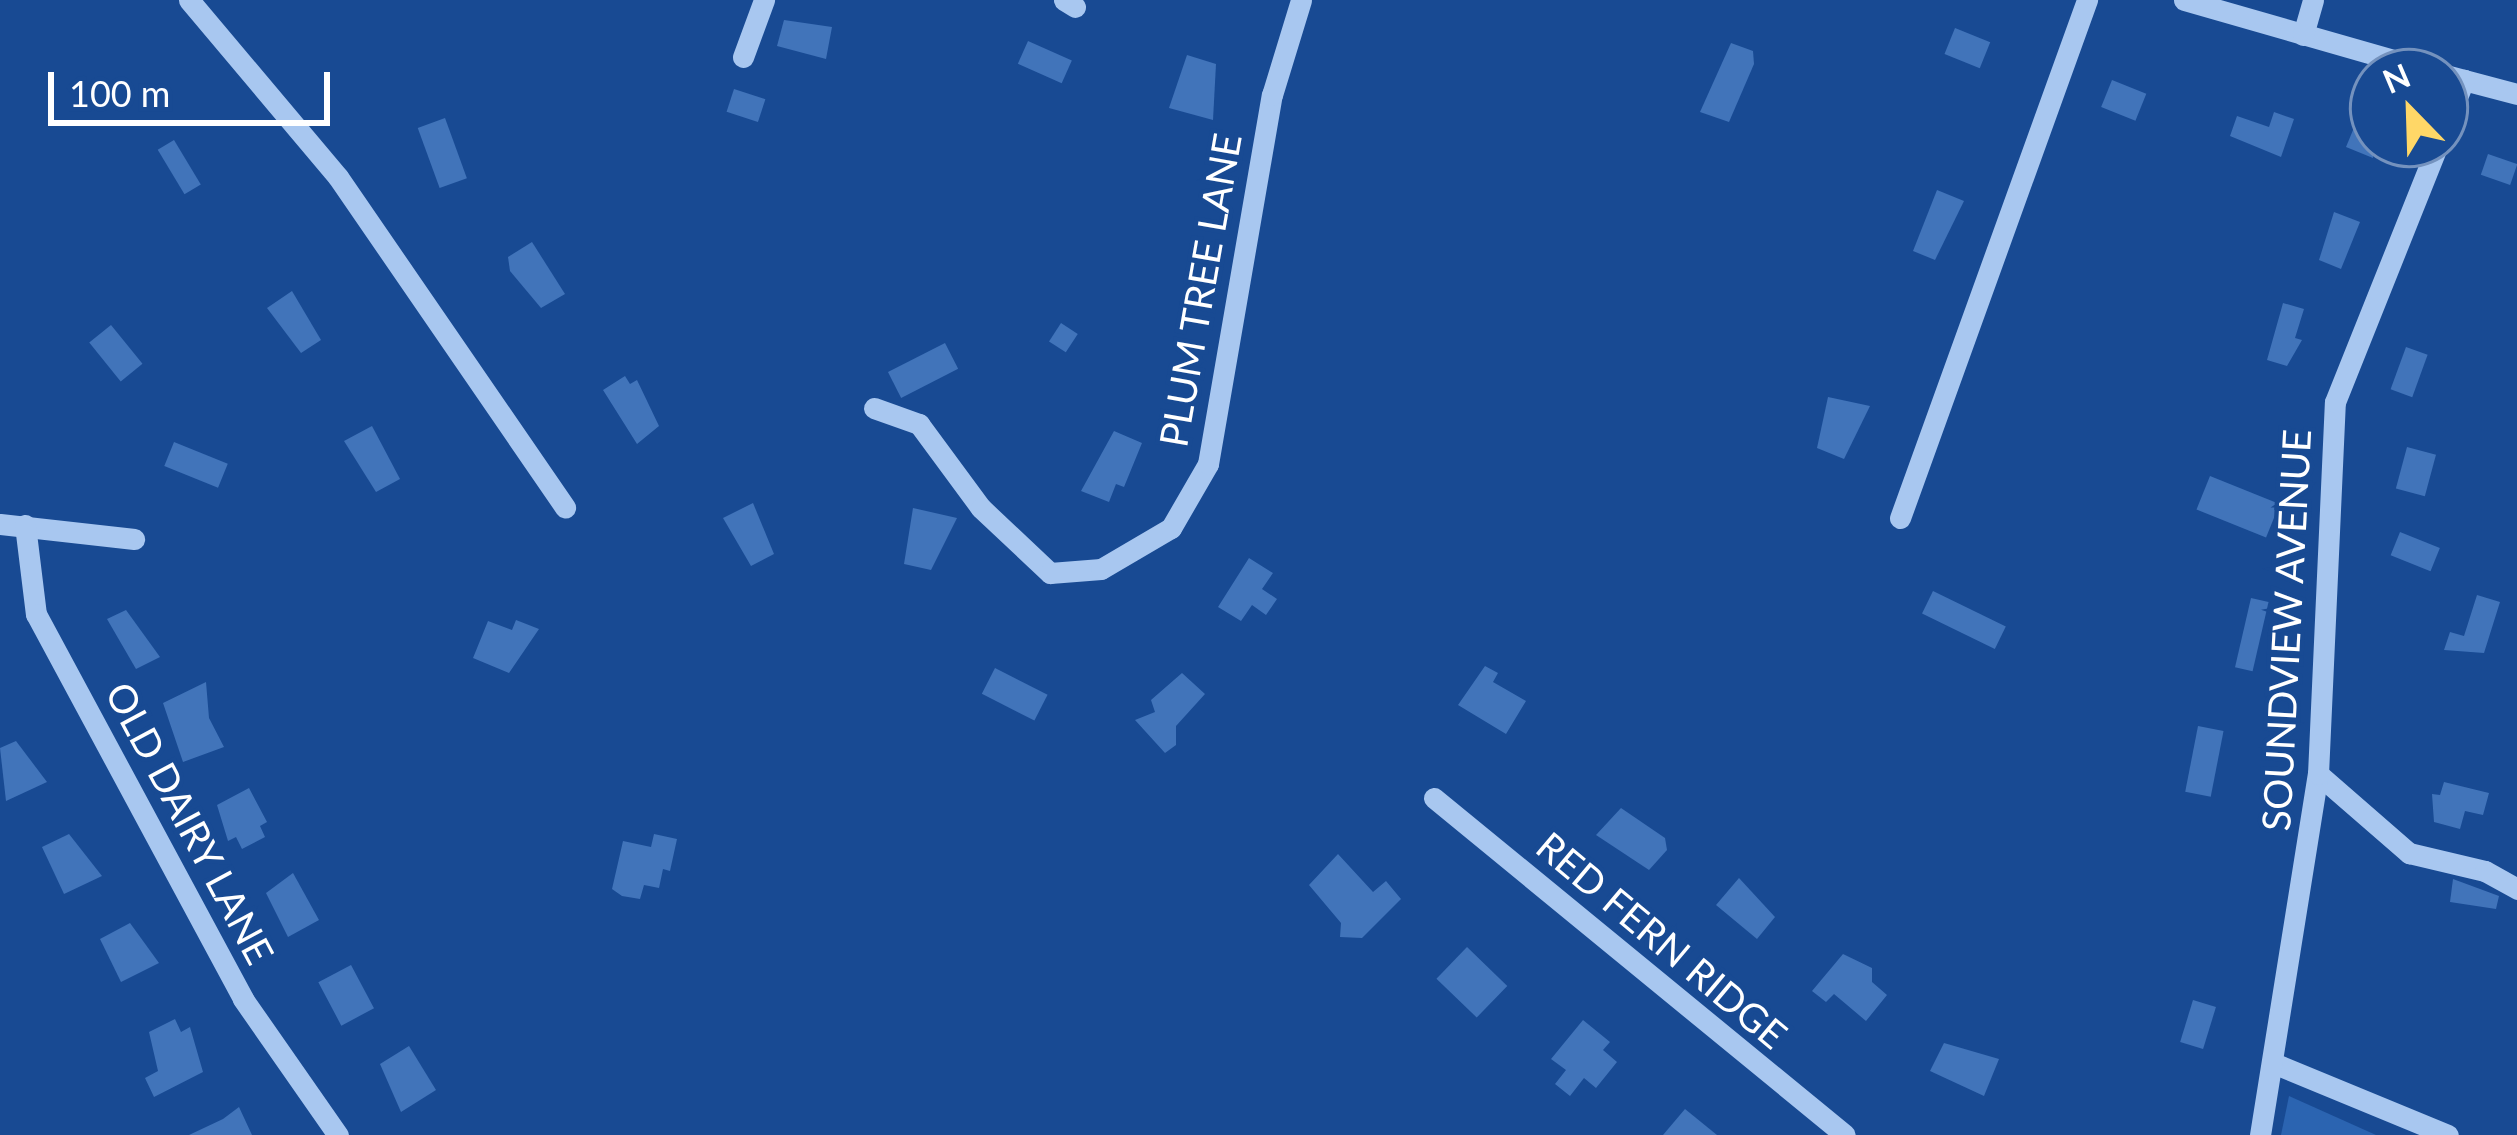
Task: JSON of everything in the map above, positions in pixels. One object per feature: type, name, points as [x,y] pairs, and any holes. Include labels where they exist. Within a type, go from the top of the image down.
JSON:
[{"type":"street","points":[[189,0],[338,177],[566,507]]},
{"type":"street","points":[[743,56],[764,0]]},
{"type":"street","name":"PLUM TREE LANE","points":[[874,408],[919,424],[981,508],[1050,573],[1101,568],[1171,528],[1208,464],[1268,116],[1300,0]]},
{"type":"street","points":[[1900,518],[2087,0]]},
{"type":"street","points":[[2184,0],[2352,48]]},
{"type":"street","points":[[2303,34],[2314,0]]},
{"type":"street","points":[[2469,81],[2517,94]]},
{"type":"street","name":"SOUNDVIEW AVENUE","points":[[2260,1135],[2318,774],[2335,402],[2428,168]]},
{"type":"street","points":[[0,524],[134,539]]},
{"type":"street","name":"OLD DAIRY LANE","points":[[25,526],[36,614],[243,999],[338,1135]]},
{"type":"street","points":[[2318,774],[2409,853],[2485,871],[2517,889]]},
{"type":"street","name":"RED FERN RIDGE","points":[[1434,798],[1845,1135]]},
{"type":"street","points":[[2273,1063],[2448,1135]]},
{"type":"shaded area","points":[[2289,1096],[2376,1135],[2281,1135]]},
{"type":"building","points":[[784,20],[832,27],[826,59],[777,46]]},
{"type":"building","points":[[1955,28],[1990,42],[1980,68],[1945,54]]},
{"type":"building","points":[[1028,41],[1072,61],[1062,83],[1018,64]]},
{"type":"building","points":[[1731,43],[1753,51],[1754,64],[1729,122],[1700,112]]},
{"type":"building","points":[[1187,55],[1216,64],[1213,120],[1169,108]]},
{"type":"building","points":[[2112,80],[2146,94],[2135,121],[2101,107]]},
{"type":"building","points":[[734,89],[765,99],[758,122],[727,112]]},
{"type":"building","points":[[2274,112],[2294,119],[2281,157],[2230,136],[2237,116],[2269,127]]},
{"type":"building","points":[[445,118],[467,178],[440,188],[418,128]]},
{"type":"building","points":[[174,140],[201,185],[184,194],[158,150]]},
{"type":"building","points":[[2488,154],[2517,164],[2510,185],[2481,175]]},
{"type":"building","points":[[1937,190],[1964,201],[1935,260],[1913,251]]},
{"type":"building","points":[[2334,212],[2360,222],[2341,269],[2319,260]]},
{"type":"building","points":[[532,242],[565,294],[541,308],[510,271],[508,257]]},
{"type":"building","points":[[292,291],[321,340],[301,353],[267,308]]},
{"type":"building","points":[[2283,303],[2304,309],[2295,338],[2302,340],[2287,366],[2267,360]]},
{"type":"building","points":[[1061,323],[1078,334],[1066,352],[1049,341]]},
{"type":"building","points":[[111,325],[142,364],[121,381],[89,343]]},
{"type":"building","points":[[945,343],[958,369],[901,398],[888,372]]},
{"type":"building","points":[[2406,347],[2428,355],[2412,397],[2391,389]]},
{"type":"building","points":[[625,376],[630,384],[637,380],[659,426],[637,444],[603,390]]},
{"type":"building","points":[[1828,397],[1870,406],[1844,459],[1817,448]]},
{"type":"building","points":[[372,426],[400,479],[376,492],[344,441]]},
{"type":"building","points":[[1114,431],[1142,443],[1124,487],[1116,484],[1109,502],[1081,491]]},
{"type":"building","points":[[174,442],[228,464],[218,488],[164,466]]},
{"type":"building","points":[[2407,447],[2436,455],[2425,496],[2396,489]]},
{"type":"building","points":[[2210,476],[2280,504],[2266,537],[2197,509]]},
{"type":"building","points":[[753,503],[774,554],[751,566],[723,518]]},
{"type":"building","points":[[913,508],[957,518],[931,570],[904,564]]},
{"type":"building","points":[[2400,532],[2440,548],[2431,571],[2391,555]]},
{"type":"building","points":[[1249,558],[1273,573],[1262,589],[1277,599],[1266,615],[1252,605],[1241,621],[1218,607]]},
{"type":"building","points":[[1933,591],[2006,627],[1995,649],[1922,613]]},
{"type":"building","points":[[2477,595],[2500,602],[2484,653],[2444,650],[2450,632],[2464,636]]},
{"type":"building","points":[[2251,598],[2269,602],[2253,671],[2235,667]]},
{"type":"building","points":[[126,610],[160,657],[136,669],[107,619]]},
{"type":"building","points":[[516,620],[539,629],[509,673],[473,658],[488,621],[512,630]]},
{"type":"building","points":[[1485,666],[1498,673],[1493,682],[1526,701],[1506,734],[1458,705]]},
{"type":"building","points":[[995,668],[1048,695],[1034,721],[982,694]]},
{"type":"building","points":[[1182,673],[1205,694],[1176,726],[1176,745],[1165,753],[1135,720],[1155,712],[1151,700]]},
{"type":"building","points":[[206,682],[209,718],[224,747],[183,762],[163,703]]},
{"type":"building","points":[[2198,726],[2224,731],[2211,797],[2185,792]]},
{"type":"building","points":[[16,741],[47,782],[6,801],[0,748]]},
{"type":"building","points":[[2444,782],[2489,793],[2483,815],[2465,811],[2460,829],[2434,822],[2432,794],[2440,795]]},
{"type":"building","points":[[249,788],[267,822],[260,826],[265,837],[242,849],[236,837],[228,841],[217,805]]},
{"type":"building","points":[[1621,808],[1665,838],[1667,850],[1649,870],[1596,835]]},
{"type":"building","points":[[69,834],[102,876],[64,894],[42,847]]},
{"type":"building","points":[[654,834],[677,839],[670,871],[663,869],[659,888],[644,885],[640,899],[622,896],[612,889],[623,841],[651,847]]},
{"type":"building","points":[[1338,854],[1373,892],[1386,881],[1401,899],[1362,938],[1340,937],[1341,923],[1309,885]]},
{"type":"building","points":[[293,873],[319,920],[288,937],[266,893]]},
{"type":"building","points":[[1739,878],[1775,917],[1757,939],[1716,905]]},
{"type":"building","points":[[2453,879],[2499,896],[2496,909],[2450,902]]},
{"type":"building","points":[[130,923],[159,963],[121,982],[100,939]]},
{"type":"building","points":[[1467,947],[1507,986],[1477,1018],[1436,979]]},
{"type":"building","points":[[1843,954],[1872,968],[1872,982],[1887,995],[1866,1021],[1834,994],[1826,1002],[1812,991]]},
{"type":"building","points":[[351,965],[374,1008],[341,1026],[318,982]]},
{"type":"building","points":[[2193,1000],[2216,1007],[2203,1049],[2180,1042]]},
{"type":"building","points":[[175,1019],[181,1032],[190,1027],[203,1072],[154,1097],[145,1078],[158,1071],[149,1032]]},
{"type":"building","points":[[1583,1020],[1610,1042],[1603,1050],[1617,1062],[1596,1088],[1584,1078],[1570,1096],[1555,1084],[1566,1070],[1551,1059]]},
{"type":"building","points":[[1944,1043],[1999,1059],[1984,1096],[1930,1071]]},
{"type":"building","points":[[409,1046],[436,1090],[401,1112],[380,1064]]},
{"type":"building","points":[[239,1107],[252,1135],[189,1135],[223,1119]]},
{"type":"building","points":[[1685,1109],[1717,1135],[1663,1135]]}]
